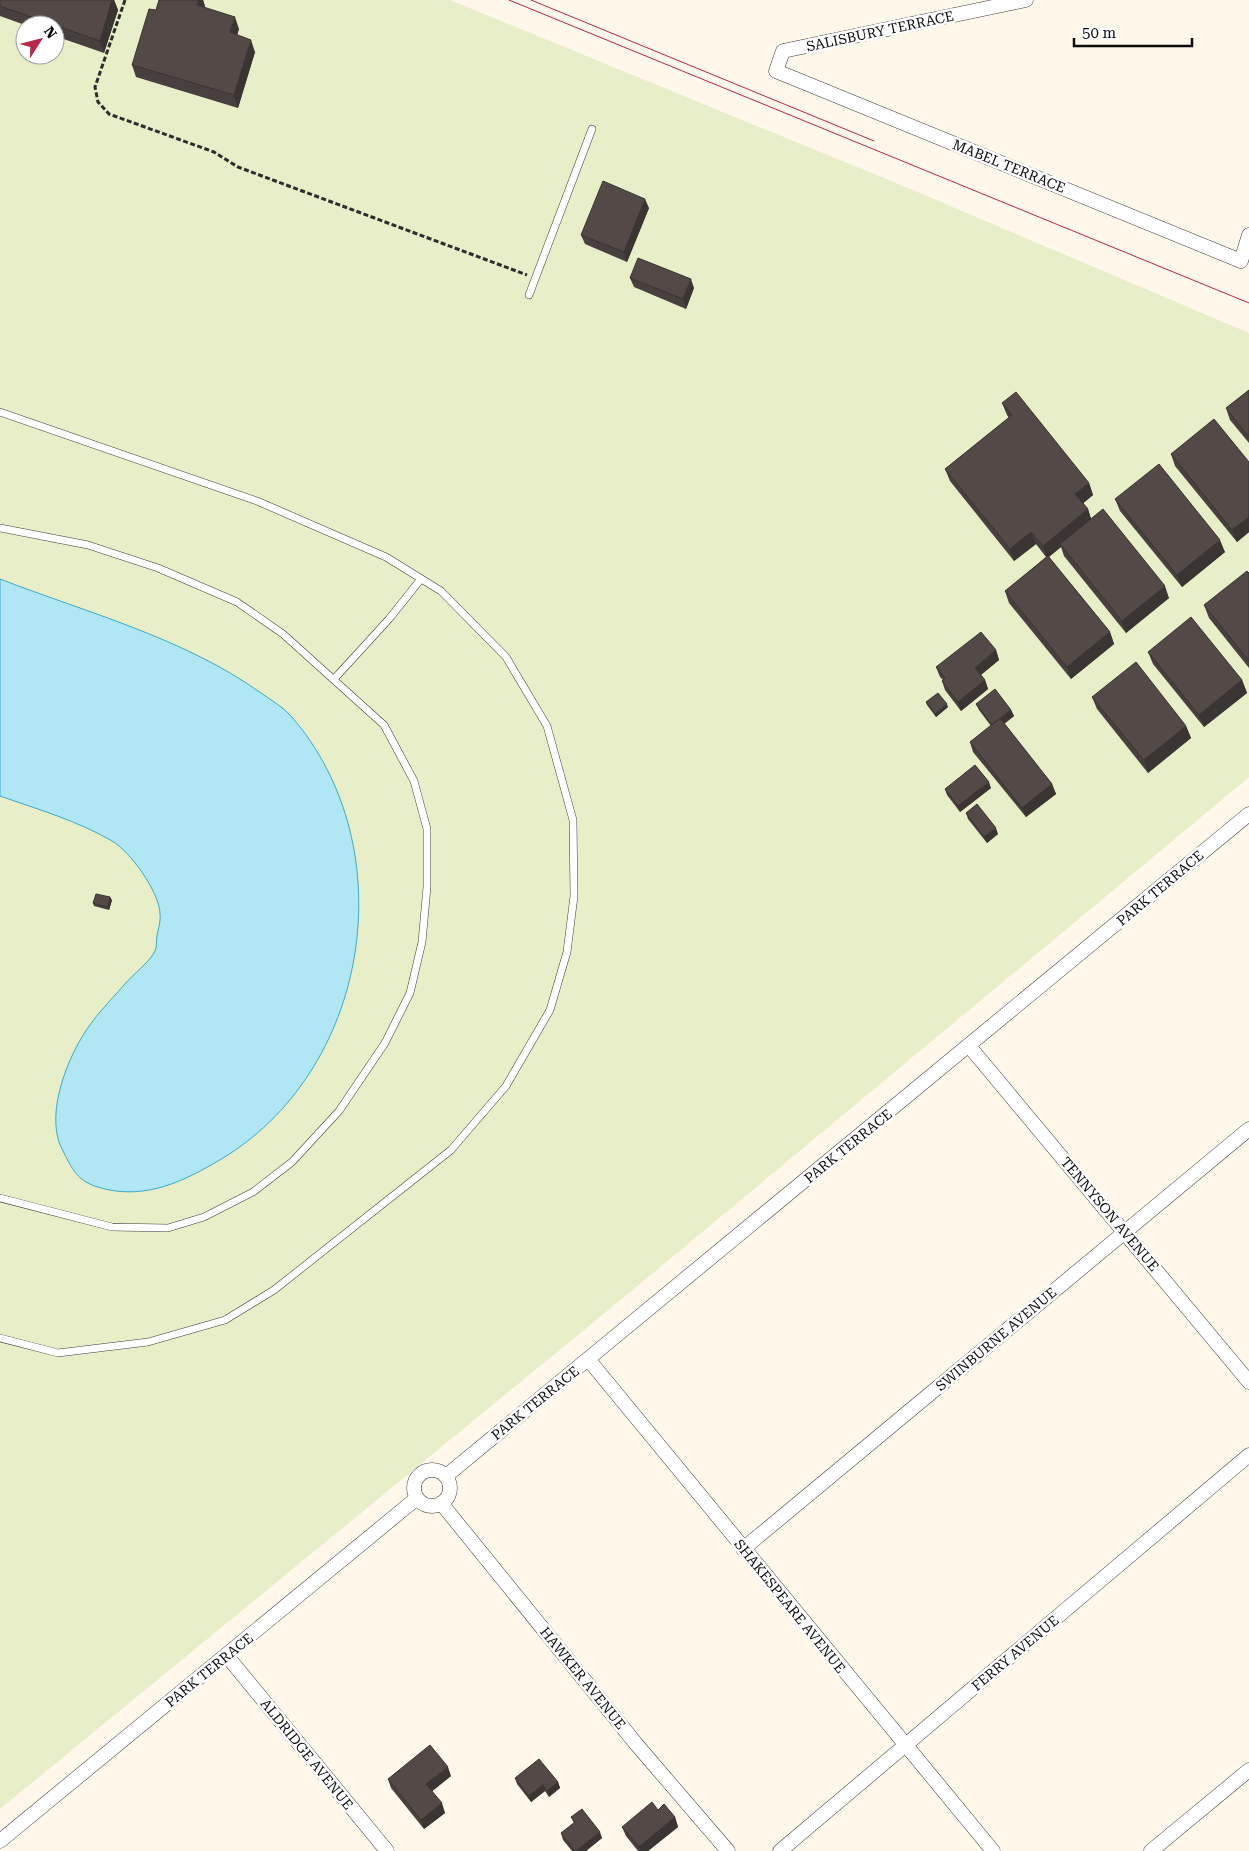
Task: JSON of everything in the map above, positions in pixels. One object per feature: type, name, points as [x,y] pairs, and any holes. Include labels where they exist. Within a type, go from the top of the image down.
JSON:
[{"type":"street","name":"SALISBURY TERRACE","points":[[776,71],[783,51],[1026,0]]},
{"type":"street","name":"MABEL TERRACE","points":[[776,71],[1241,261],[1249,235]]},
{"type":"street","name":"PARK TERRACE","points":[[446,1476],[1249,814]]},
{"type":"street","name":"TENNYSON AVENUE","points":[[969,1046],[1249,1382]]},
{"type":"street","name":"SWINBURNE AVENUE","points":[[743,1548],[1249,1129]]},
{"type":"street","name":"SHAKESPEARE AVENUE","points":[[588,1359],[993,1851]]},
{"type":"street","name":"FERRY AVENUE","points":[[780,1851],[1249,1455]]},
{"type":"street","points":[[436,1470],[446,1476],[450,1492],[441,1503],[430,1506],[417,1498],[414,1485],[421,1473],[436,1470]]},
{"type":"street","name":"PARK TERRACE","points":[[0,1841],[417,1498]]},
{"type":"street","name":"HAWKER AVENUE","points":[[441,1503],[637,1745],[728,1851]]},
{"type":"street","name":"ALDRIDGE AVENUE","points":[[227,1656],[387,1851]]},
{"type":"street","points":[[1151,1851],[1249,1770]]},
{"type":"lane","points":[[529,295],[592,129]]},
{"type":"lane","points":[[0,412],[257,501],[386,557],[441,591],[506,657],[547,726],[573,820],[574,896],[567,952],[550,1010],[506,1086],[451,1150],[274,1290],[225,1320],[148,1342],[58,1353],[0,1338]]},
{"type":"lane","points":[[0,528],[88,545],[158,568],[237,602],[282,634],[335,678],[384,725],[414,781],[427,828],[427,887],[422,942],[410,992],[385,1042],[339,1111],[292,1162],[253,1192],[204,1217],[168,1228],[112,1226],[0,1198]]},
{"type":"lane","points":[[335,678],[421,579]]},
{"type":"path","points":[[125,0],[95,88],[98,102],[109,114],[214,152],[238,167],[535,278]]},
{"type":"green space","points":[[0,0],[450,0],[908,188],[1249,333],[1249,777],[629,1293],[0,1809]]},
{"type":"water","points":[[0,579],[135,628],[168,642],[231,674],[277,704],[291,716],[327,769],[349,829],[359,892],[355,955],[338,1016],[310,1073],[269,1122],[218,1161],[178,1181],[150,1190],[136,1192],[121,1191],[89,1184],[74,1171],[58,1138],[56,1109],[59,1093],[75,1049],[91,1023],[155,951],[160,914],[159,905],[150,884],[135,863],[119,846],[71,821],[0,796]]},
{"type":"building","points":[[0,0],[112,0],[100,41],[65,29],[65,15],[26,15],[0,6]]},
{"type":"building","points":[[159,0],[199,0],[197,5],[235,17],[230,32],[251,40],[234,95],[132,65],[149,9],[156,10]]},
{"type":"building","points":[[603,181],[645,199],[624,252],[581,235]]},
{"type":"building","points":[[638,258],[691,279],[683,299],[630,278]]},
{"type":"building","points":[[1249,390],[1249,437],[1226,408]]},
{"type":"building","points":[[1016,392],[1089,483],[1075,494],[1088,509],[1043,546],[1031,532],[1010,549],[945,469],[1012,415],[1002,403]]},
{"type":"building","points":[[1214,419],[1249,462],[1249,517],[1232,530],[1171,454]]},
{"type":"building","points":[[1159,464],[1220,540],[1177,575],[1115,499]]},
{"type":"building","points":[[1103,509],[1165,586],[1122,621],[1060,544]]},
{"type":"building","points":[[1048,556],[1110,632],[1067,667],[1005,591]]},
{"type":"building","points":[[1247,571],[1249,573],[1249,661],[1204,605]]},
{"type":"building","points":[[1191,617],[1242,680],[1199,715],[1148,652]]},
{"type":"building","points":[[981,632],[996,650],[975,668],[985,680],[958,702],[942,681],[945,678],[936,667]]},
{"type":"building","points":[[1136,662],[1186,726],[1144,760],[1092,697]]},
{"type":"building","points":[[995,689],[1011,710],[992,725],[976,704]]},
{"type":"building","points":[[938,693],[947,704],[935,714],[926,702]]},
{"type":"building","points":[[1000,718],[1052,784],[1022,808],[970,742]]},
{"type":"building","points":[[975,765],[989,782],[958,806],[945,789]]},
{"type":"building","points":[[977,804],[996,828],[984,837],[966,813]]},
{"type":"building","points":[[96,894],[110,897],[108,907],[93,903]]},
{"type":"building","points":[[430,1745],[448,1767],[426,1784],[442,1803],[421,1820],[388,1779]]},
{"type":"building","points":[[539,1759],[558,1782],[547,1791],[543,1785],[529,1796],[515,1778]]},
{"type":"building","points":[[652,1802],[658,1810],[664,1804],[675,1817],[639,1847],[622,1827]]},
{"type":"building","points":[[582,1809],[600,1832],[575,1851],[561,1833],[575,1822],[571,1817]]},
{"type":"tram line","points":[[509,0],[1249,303]]},
{"type":"tram line","points":[[531,0],[874,141]]}]
